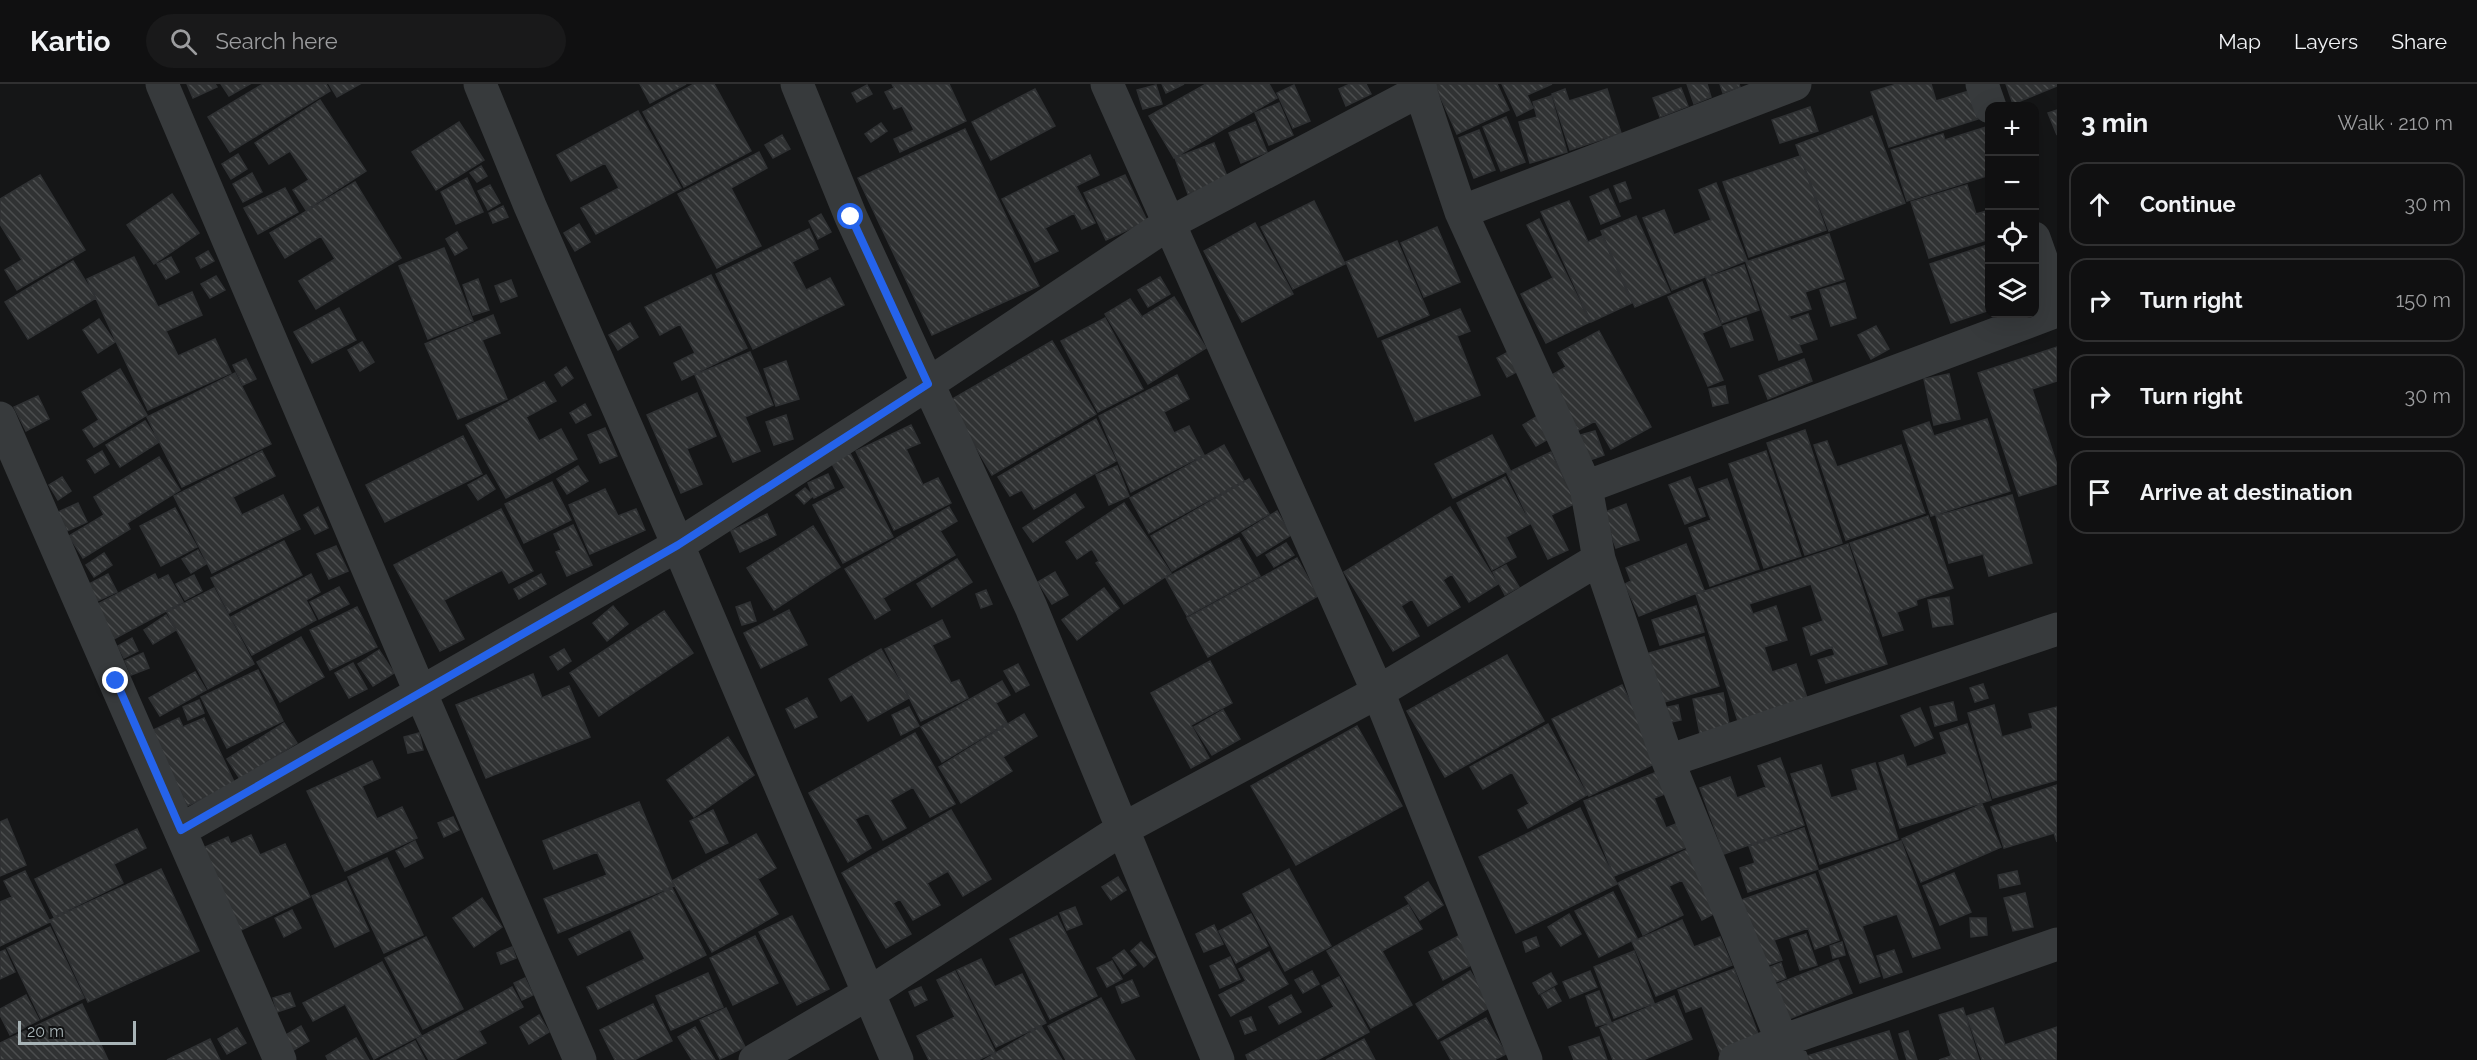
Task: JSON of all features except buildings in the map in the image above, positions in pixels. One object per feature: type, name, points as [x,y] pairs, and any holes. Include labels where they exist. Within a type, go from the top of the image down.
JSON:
[{"type":"street","points":[[162,84],[421,694],[580,1060]]},
{"type":"street","points":[[480,84],[530,207],[678,545],[897,1060]]},
{"type":"street","points":[[797,84],[851,217],[1031,607],[1121,830],[1218,1060]]},
{"type":"street","points":[[1107,84],[1378,692],[1526,1060]]},
{"type":"street","points":[[1461,212],[1795,84]]},
{"type":"street","points":[[1982,84],[1987,102]]},
{"type":"street","points":[[181,830],[678,545],[928,384],[1168,224],[1419,87],[1461,212],[1586,487],[1599,560],[1668,761],[1787,1050]]},
{"type":"street","points":[[2039,252],[2057,303]]},
{"type":"street","points":[[1586,487],[2057,311]]},
{"type":"street","points":[[0,417],[280,1060]]},
{"type":"street","points":[[755,1060],[869,993],[1121,830],[1378,692],[1599,560]]},
{"type":"street","points":[[1668,761],[2057,629]]},
{"type":"street","points":[[1735,1060],[1787,1050],[2057,945]]},
{"type":"route","points":[[116,681],[181,830],[678,545],[928,384],[851,217]]}]
